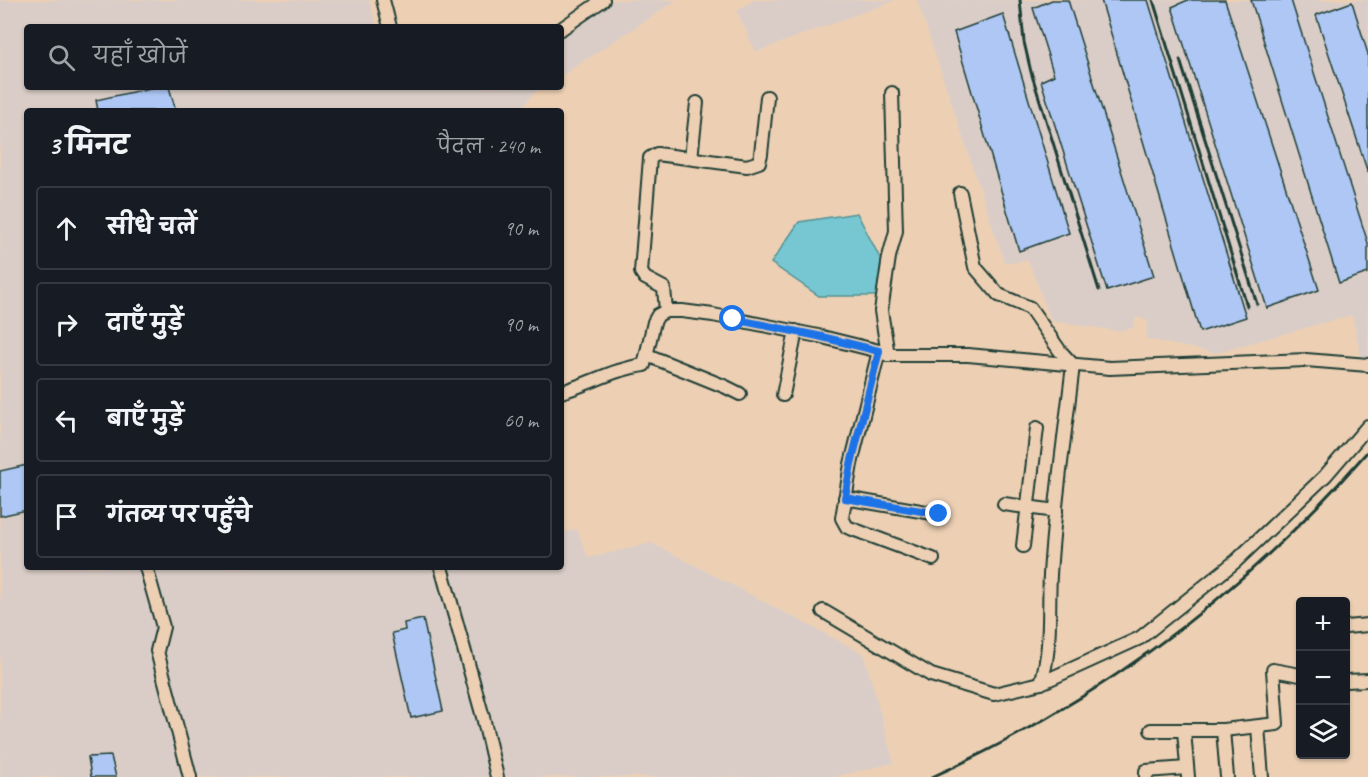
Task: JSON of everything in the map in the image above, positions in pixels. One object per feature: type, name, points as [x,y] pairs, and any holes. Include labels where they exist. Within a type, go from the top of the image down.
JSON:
[{"type":"street","points":[[383,0],[389,24]]},
{"type":"street","points":[[564,27],[603,0]]},
{"type":"street","points":[[892,93],[896,231],[889,257],[881,311],[884,353],[851,464],[842,518],[847,527],[933,559]]},
{"type":"street","points":[[666,311],[664,288],[645,278],[641,272],[650,158],[654,154],[747,166],[759,162],[767,98]]},
{"type":"street","points":[[691,158],[697,103]]},
{"type":"street","points":[[960,193],[975,267],[999,295],[1030,308],[1060,351],[1073,365],[1050,575],[1050,632],[1047,662],[1041,683]]},
{"type":"street","points":[[564,392],[622,368],[644,365],[654,322],[658,315],[666,311],[713,315],[884,353],[968,355],[1110,368],[1305,360],[1368,364]]},
{"type":"street","points":[[783,395],[796,332]]},
{"type":"street","points":[[647,354],[740,394]]},
{"type":"street","points":[[823,610],[931,675],[994,694],[1041,683],[1140,638],[1236,561],[1325,476],[1368,426]]},
{"type":"street","points":[[1023,546],[1037,428]]},
{"type":"street","points":[[845,498],[939,514]]},
{"type":"street","points":[[1004,504],[1056,511]]},
{"type":"street","points":[[147,570],[163,627],[157,651],[190,777]]},
{"type":"street","points":[[442,570],[483,717],[497,777]]},
{"type":"street","points":[[1350,627],[1368,625]]},
{"type":"street","points":[[1151,730],[1223,730],[1276,724],[1273,670],[1296,674]]},
{"type":"street","points":[[1350,681],[1368,680]]},
{"type":"street","points":[[1258,727],[1262,777]]},
{"type":"street","points":[[1223,730],[1227,777]]},
{"type":"street","points":[[1146,777],[1146,771],[1187,772],[1184,731]]},
{"type":"shaded area","points":[[0,0],[369,0],[376,24],[24,24],[24,90],[538,90],[522,108],[24,108],[24,570],[564,570],[564,532],[577,529],[588,558],[652,543],[864,654],[894,763],[834,777],[0,777]]},
{"type":"shaded area","points":[[613,0],[677,0],[564,74],[564,34]]},
{"type":"shaded area","points":[[754,0],[896,0],[756,52],[737,11]]},
{"type":"shaded area","points":[[917,0],[1368,0],[1368,359],[1362,360],[1352,315],[1215,353],[1146,339],[1148,321],[1136,317],[1133,328],[1117,331],[1051,321],[1028,260],[1005,264]]},
{"type":"water","points":[[857,213],[883,264],[883,296],[819,296],[771,263],[799,222]]},
{"type":"building","points":[[1052,0],[1068,0],[1154,276],[1107,291],[1041,81],[1054,75],[1033,8]]},
{"type":"building","points":[[1101,0],[1148,0],[1246,317],[1200,332]]},
{"type":"building","points":[[1188,0],[1225,0],[1319,290],[1267,308],[1172,7]]},
{"type":"building","points":[[1251,0],[1291,0],[1368,243],[1368,273],[1339,283]]},
{"type":"building","points":[[1352,2],[1368,54],[1368,173],[1316,15]]},
{"type":"building","points":[[1003,14],[1069,233],[1019,251],[954,32]]},
{"type":"building","points":[[141,90],[170,90],[175,108],[97,108],[96,100]]},
{"type":"building","points":[[24,466],[24,511],[0,516],[0,471]]},
{"type":"building","points":[[423,619],[443,711],[411,718],[392,633],[405,630],[404,623]]},
{"type":"building","points":[[111,756],[116,777],[91,777],[88,757]]},
{"type":"railway","points":[[1020,0],[1024,42],[1031,72],[1099,290]]},
{"type":"railway","points":[[1153,0],[1247,306]]},
{"type":"railway","points":[[1180,60],[1257,304]]},
{"type":"railway","points":[[932,777],[1054,714],[1168,638],[1221,596],[1272,550],[1368,451]]},
{"type":"route","points":[[733,319],[879,351],[863,411],[845,498],[939,514]]}]
